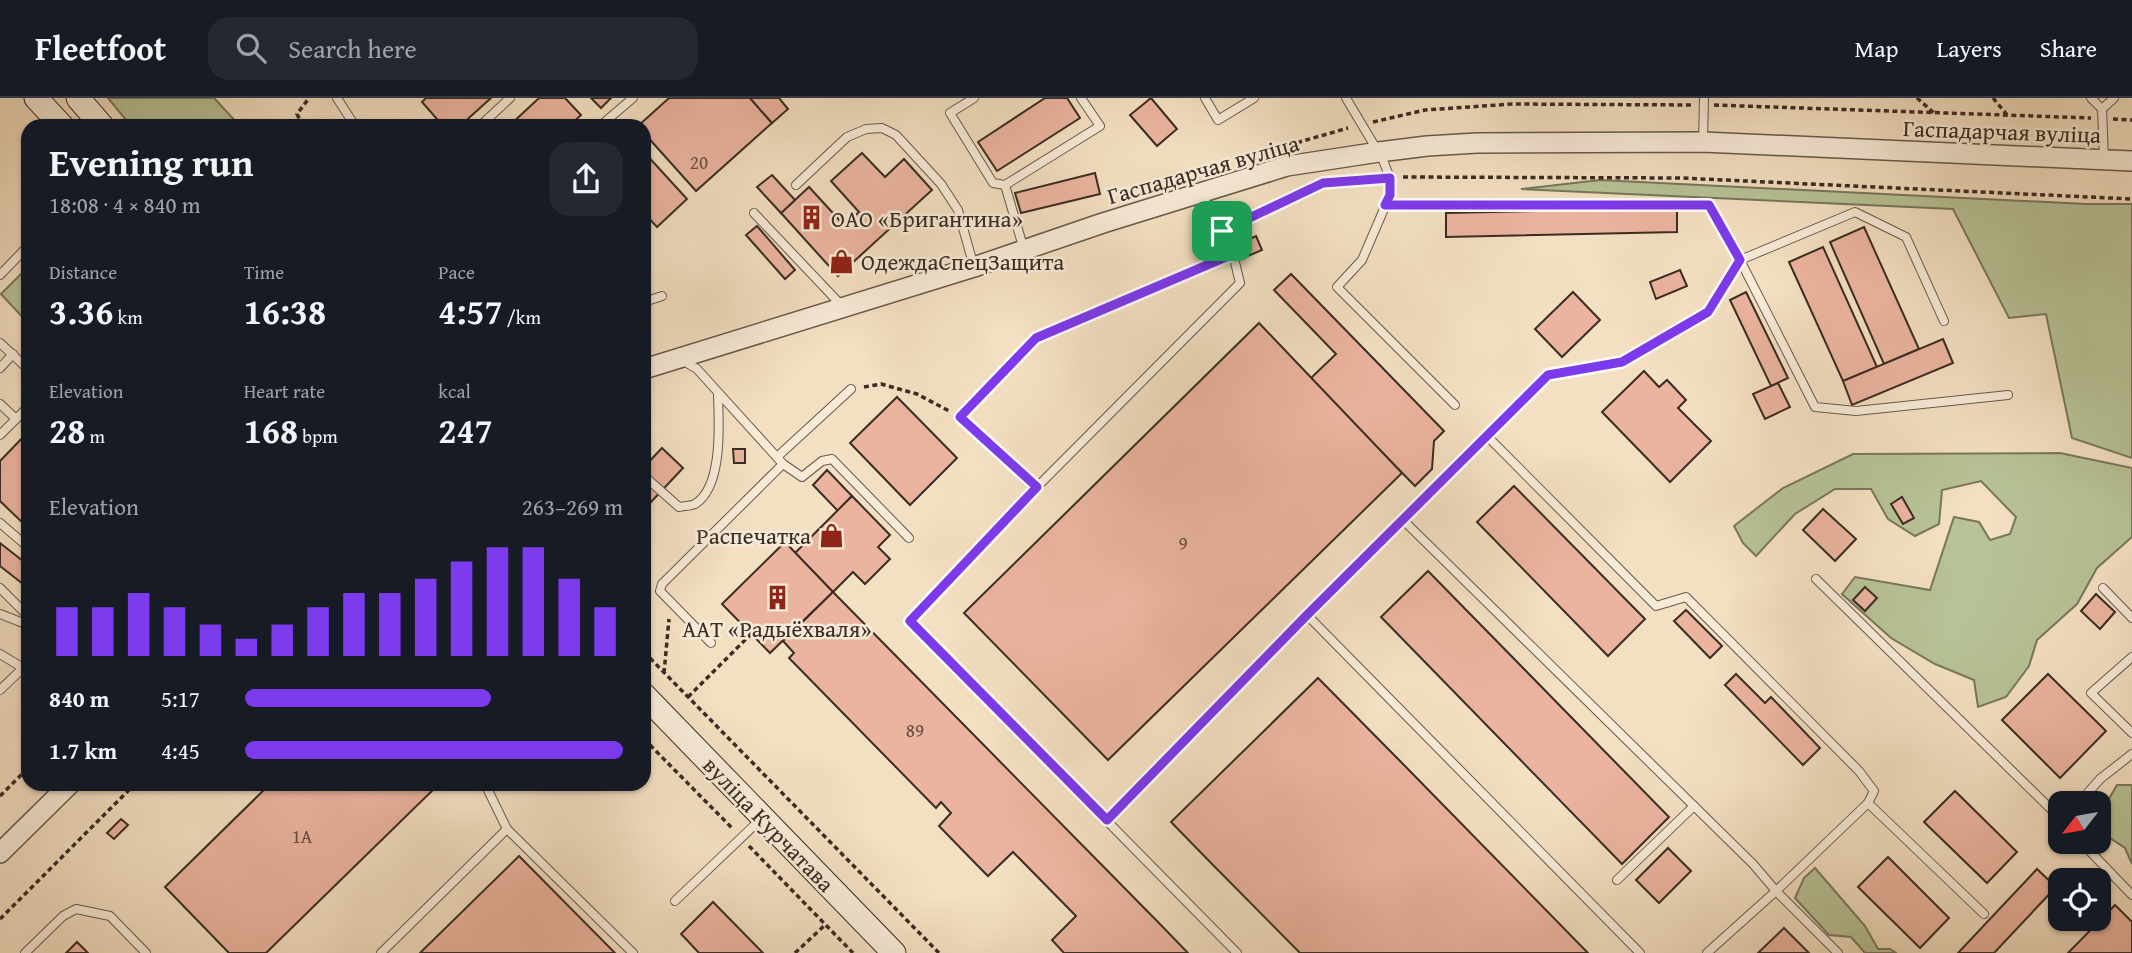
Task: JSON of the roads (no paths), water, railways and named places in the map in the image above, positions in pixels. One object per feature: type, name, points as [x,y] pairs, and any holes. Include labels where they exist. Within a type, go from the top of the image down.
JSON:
[{"type":"main road","points":[[36,98],[56,119]]},
{"type":"main road","points":[[78,98],[96,119]]},
{"type":"main road","name":"вуліца Курчатава","points":[[651,702],[894,953]]},
{"type":"street","name":"Гаспадарчая вуліца","points":[[651,367],[1287,166],[1379,152],[1477,143],[1703,142],[2132,161]]},
{"type":"street","points":[[0,853],[63,791]]},
{"type":"lane","points":[[337,98],[350,119]]},
{"type":"lane","points":[[488,119],[509,98]]},
{"type":"lane","points":[[608,119],[633,98]]},
{"type":"lane","points":[[975,98],[950,114],[993,183],[1005,185],[1100,126],[1081,98]]},
{"type":"lane","points":[[1205,98],[1219,120],[1254,98]]},
{"type":"lane","points":[[1346,98],[1379,152],[1390,178],[1390,195],[1362,260],[1337,287],[1454,405]]},
{"type":"lane","points":[[1703,142],[1704,98]]},
{"type":"lane","points":[[2091,98],[2102,109],[2104,159]]},
{"type":"lane","points":[[2102,109],[2115,98]]},
{"type":"lane","points":[[796,185],[847,137],[881,128],[896,135],[941,184],[958,210],[974,267]]},
{"type":"lane","points":[[1005,185],[1024,250]]},
{"type":"lane","points":[[1201,193],[1233,254],[1240,283],[1037,487],[910,621],[1237,953]]},
{"type":"lane","points":[[1385,205],[1709,205],[1815,407],[1856,411],[2008,395]]},
{"type":"lane","points":[[1107,820],[1402,519],[1548,375],[1622,362],[1708,312],[1740,260],[1855,212],[1906,237],[1944,321]]},
{"type":"lane","points":[[754,213],[844,308]]},
{"type":"lane","points":[[0,275],[21,253]]},
{"type":"lane","points":[[1037,487],[960,417],[1036,338],[1233,254]]},
{"type":"lane","points":[[651,300],[662,296]]},
{"type":"lane","points":[[0,343],[21,362]]},
{"type":"lane","points":[[0,368],[13,354]]},
{"type":"lane","points":[[680,359],[697,369],[783,464],[803,477],[822,460],[832,459],[909,538]]},
{"type":"lane","points":[[777,457],[851,389]]},
{"type":"lane","points":[[651,482],[679,507],[694,504],[709,490],[716,462],[718,394]]},
{"type":"lane","points":[[0,404],[16,419]]},
{"type":"lane","points":[[0,435],[21,414]]},
{"type":"lane","points":[[1486,435],[1656,606],[1686,597],[1859,771],[1874,791],[1868,803],[1707,953]]},
{"type":"lane","points":[[711,643],[660,591],[662,584],[783,464]]},
{"type":"lane","points":[[1402,519],[1753,864],[1838,953]]},
{"type":"lane","points":[[0,523],[21,541]]},
{"type":"lane","points":[[1815,579],[2048,806]]},
{"type":"lane","points":[[0,588],[21,609]]},
{"type":"lane","points":[[2103,588],[2132,618]]},
{"type":"lane","points":[[0,614],[21,622]]},
{"type":"lane","points":[[1307,615],[1640,953]]},
{"type":"lane","points":[[0,654],[21,667]]},
{"type":"lane","points":[[2132,657],[2091,693],[2132,733]]},
{"type":"lane","points":[[0,690],[21,672]]},
{"type":"lane","points":[[2090,791],[2100,779],[2132,754]]},
{"type":"lane","points":[[488,791],[507,829],[633,953]]},
{"type":"lane","points":[[1868,803],[1983,914]]},
{"type":"lane","points":[[1617,880],[1694,806]]},
{"type":"lane","points":[[675,901],[763,817]]},
{"type":"lane","points":[[381,953],[507,829]]},
{"type":"lane","points":[[2093,854],[2132,895]]},
{"type":"lane","points":[[24,953],[63,916],[76,909],[110,916],[146,953]]},
{"type":"place","name":"ОАО «Бригантина»","points":[[811,218]]},
{"type":"place","name":"ОдеждаСпецЗащита","points":[[841,261]]},
{"type":"place","name":"Распечатка","points":[[831,535]]},
{"type":"place","name":"ААТ «Радыёхваля»","points":[[777,598]]}]
